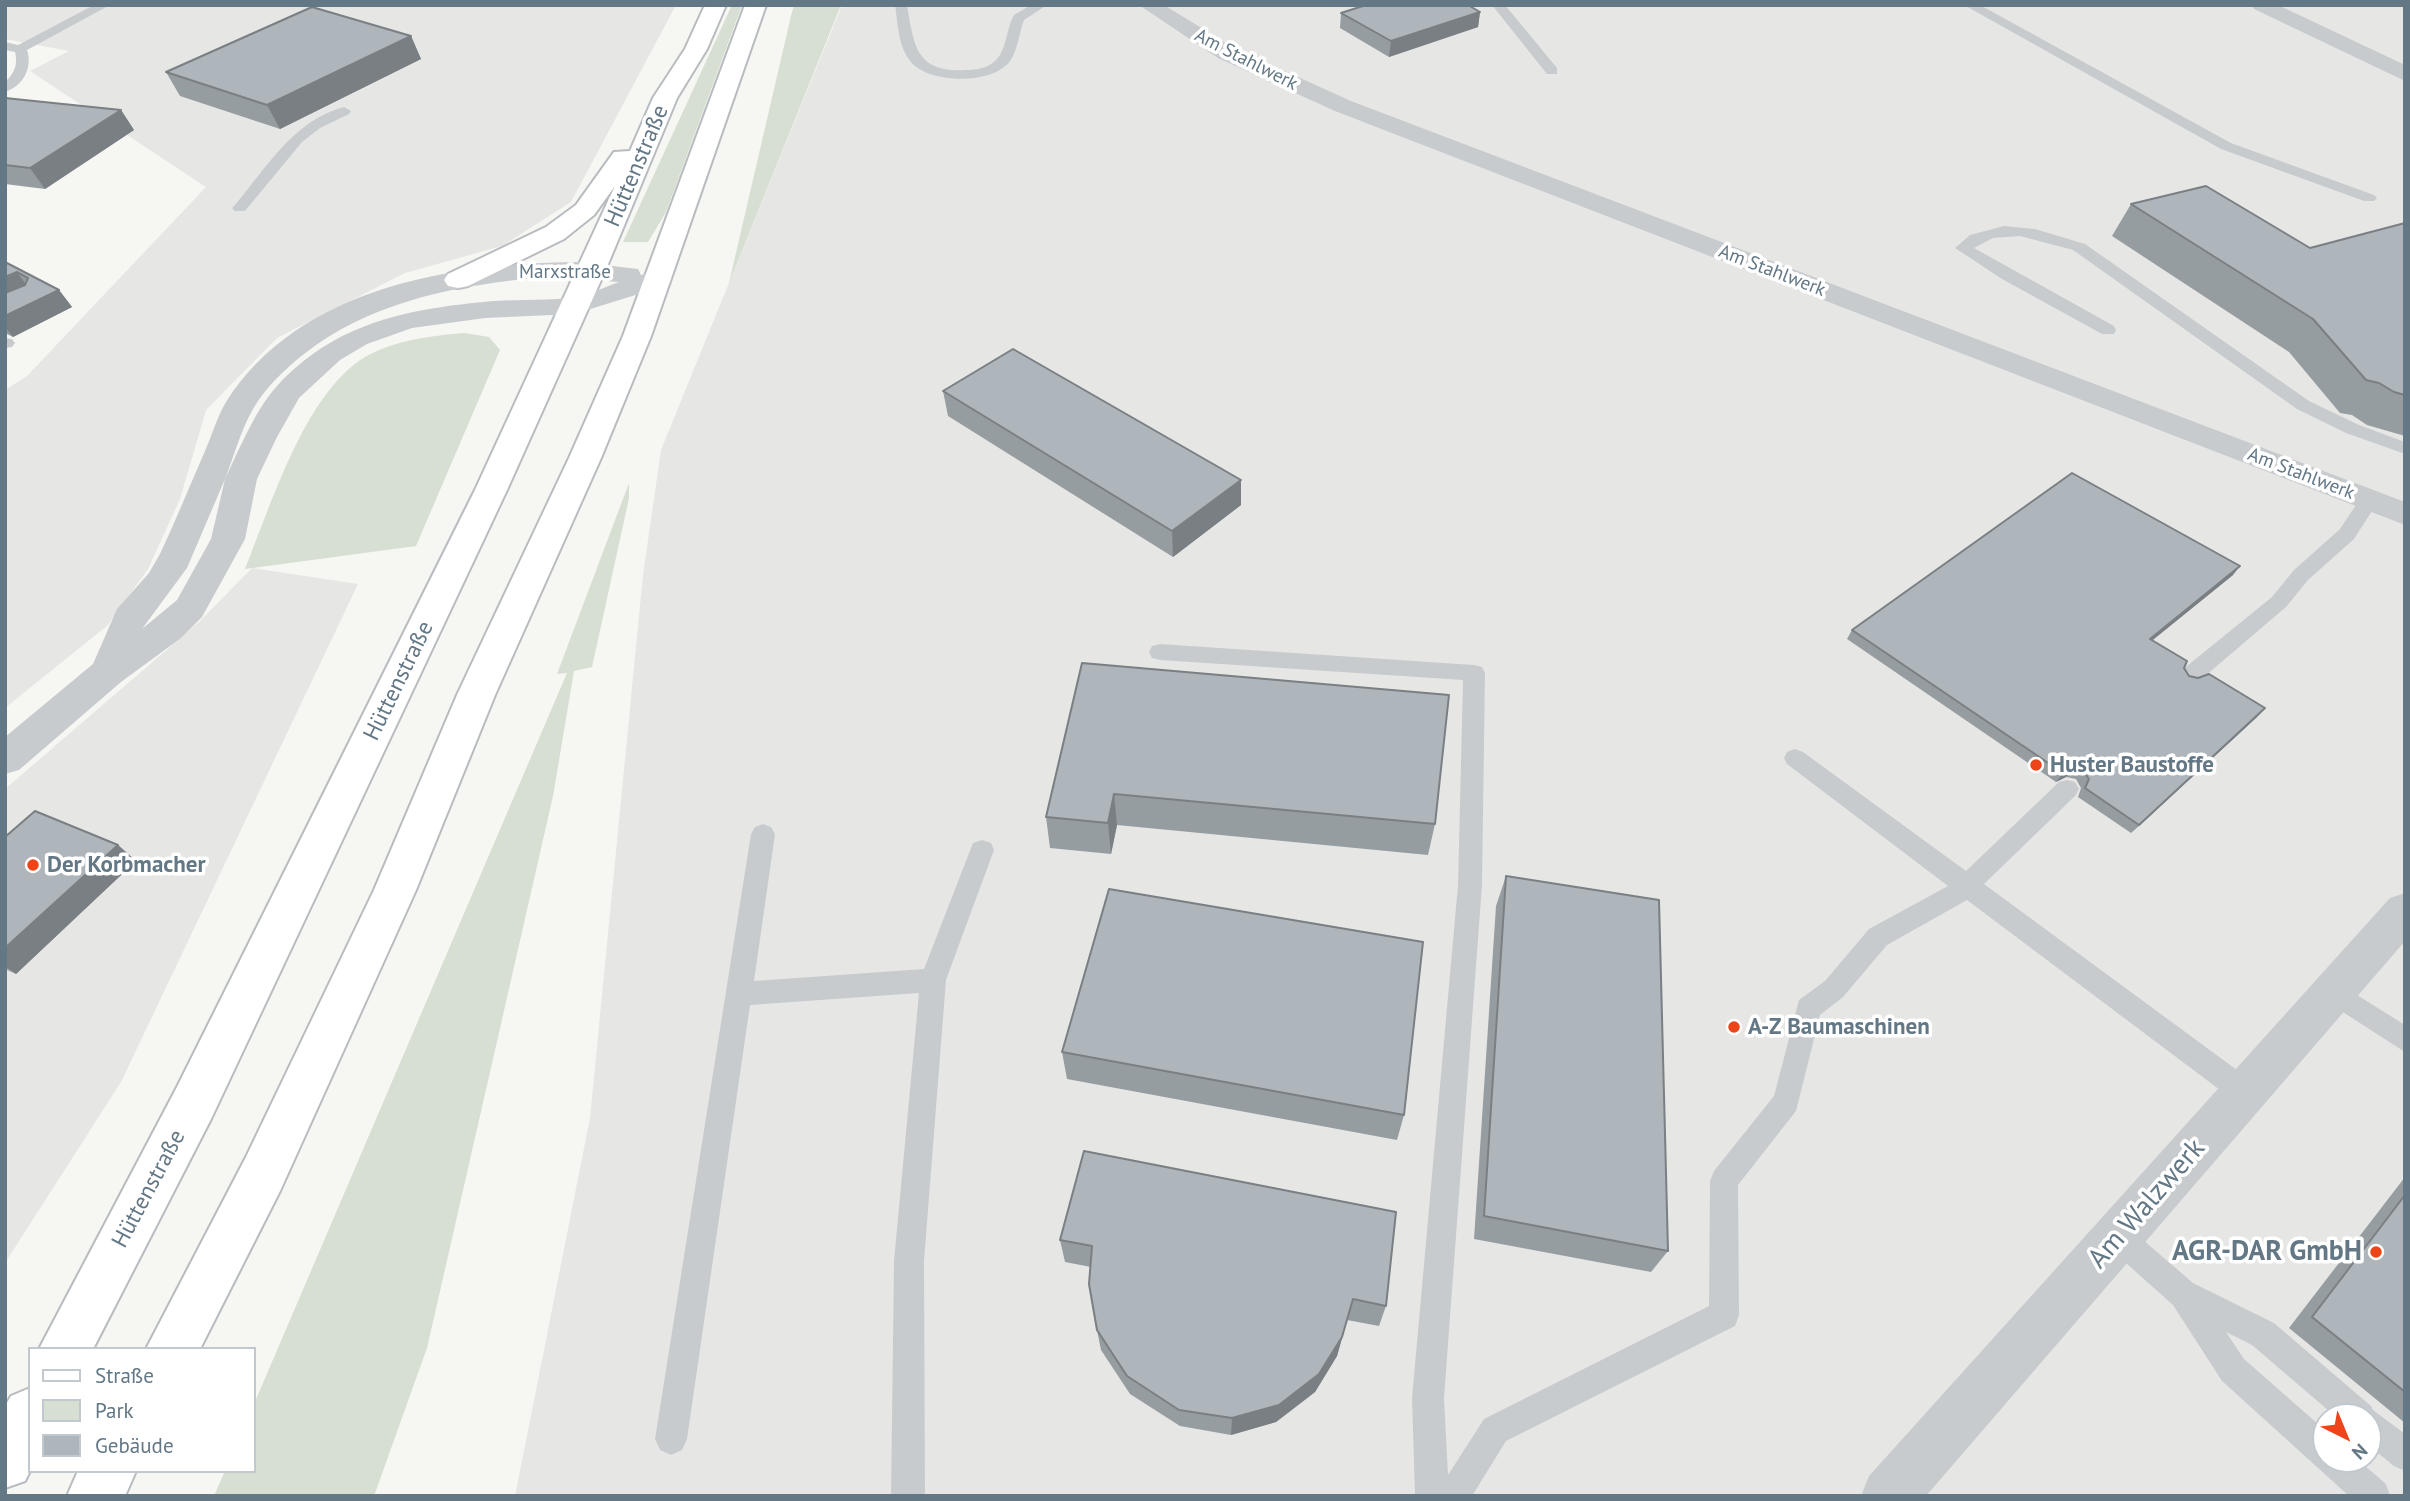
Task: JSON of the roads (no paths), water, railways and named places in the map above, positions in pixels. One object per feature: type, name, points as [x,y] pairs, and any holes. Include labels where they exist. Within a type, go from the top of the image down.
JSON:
[{"type":"main road","name":"Hüttenstraße","points":[[66,1347],[194,1103],[491,490],[592,270],[665,99],[696,49],[716,5]]},
{"type":"main road","points":[[173,1347],[263,1174],[395,890],[476,695],[606,409],[658,279],[756,5]]},
{"type":"main road","points":[[458,280],[555,233],[585,211],[665,99]]},
{"type":"main road","points":[[5,1461],[28,1419]]},
{"type":"main road","points":[[95,1496],[107,1473]]},
{"type":"street","name":"Am Stahlwerk","points":[[1149,5],[1226,53],[1343,106],[2405,514]]},
{"type":"street","points":[[2261,5],[2405,74]]},
{"type":"street","name":"Marxstraße","points":[[107,672],[130,618],[169,570],[240,404],[273,363],[308,334],[353,310],[400,293],[478,276],[592,270],[658,279]]},
{"type":"street","name":"Marxstraße","points":[[5,759],[107,672],[168,629],[190,608],[228,538],[241,479],[261,437],[287,393],[324,358],[357,338],[407,320],[485,310],[574,306],[658,279]]},
{"type":"street","name":"Am Walzwerk","points":[[1889,1496],[2405,911]]},
{"type":"lane","points":[[5,46],[20,49],[104,5]]},
{"type":"lane","points":[[901,5],[911,49],[918,62],[932,71],[953,75],[997,67],[1005,59],[1018,18],[1041,5]]},
{"type":"lane","points":[[1498,5],[1552,71]]},
{"type":"lane","points":[[1970,5],[2226,146],[2369,198]]},
{"type":"lane","points":[[5,88],[12,84],[24,68],[25,59],[20,49]]},
{"type":"lane","points":[[240,208],[297,139],[315,125],[344,111]]},
{"type":"lane","points":[[2108,330],[2008,276],[1963,248],[1974,238],[2008,231],[2045,234],[2079,247],[2303,405],[2336,423],[2405,448]]},
{"type":"lane","points":[[2190,676],[2279,602],[2301,575],[2347,534],[2369,500]]},
{"type":"lane","points":[[1160,652],[1474,673],[1470,884],[1428,1398],[1432,1496]]},
{"type":"lane","points":[[1795,758],[2246,1093]]},
{"type":"lane","points":[[1453,1496],[1495,1430],[1724,1315],[1724,1181],[1786,1102],[1808,1008],[1834,989],[1878,937],[1951,898],[2067,789]]},
{"type":"lane","points":[[671,1439],[762,834]]},
{"type":"lane","points":[[908,1496],[909,1261],[933,980],[982,850]]},
{"type":"lane","points":[[738,994],[933,980]]},
{"type":"lane","points":[[2333,992],[2405,1040]]},
{"type":"lane","points":[[2118,1237],[2182,1294],[2233,1370],[2312,1441]]},
{"type":"lane","points":[[2182,1294],[2263,1334],[2344,1403]]},
{"type":"lane","points":[[2382,1436],[2405,1455]]},
{"type":"lane","points":[[2348,1473],[2374,1496]]},
{"type":"place","name":"Huster Baustoffe","points":[[2036,765]]},
{"type":"place","name":"Der Korbmacher","points":[[33,865]]},
{"type":"place","name":"A-Z Baumaschinen","points":[[1734,1027]]},
{"type":"place","name":"AGR-DAR GmbH","points":[[2376,1252]]}]
